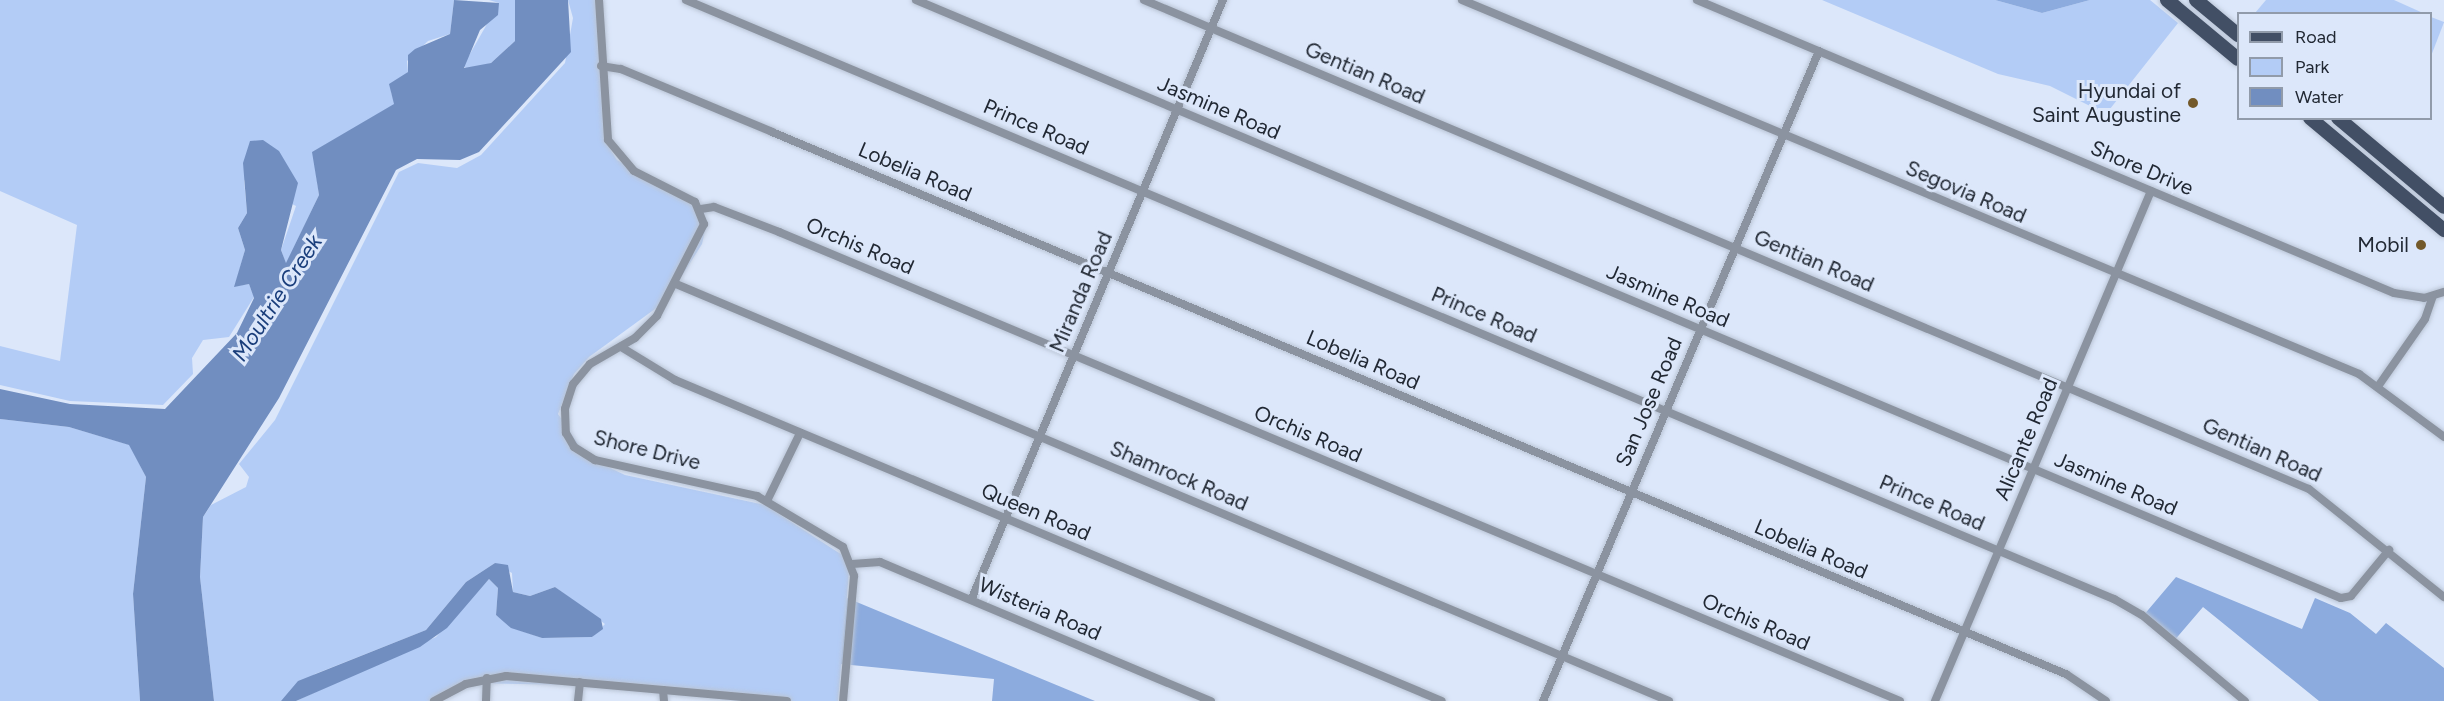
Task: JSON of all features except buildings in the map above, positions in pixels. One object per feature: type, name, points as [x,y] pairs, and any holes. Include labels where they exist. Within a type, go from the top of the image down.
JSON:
[{"type":"main road","points":[[2168,0],[2237,58]]},
{"type":"main road","points":[[2196,0],[2237,35]]},
{"type":"main road","points":[[2312,120],[2444,230]]},
{"type":"main road","points":[[2340,120],[2444,207]]},
{"type":"street","points":[[599,0],[606,134],[615,152],[634,171],[691,198],[701,209]]},
{"type":"street","name":"Prince Road","points":[[686,0],[2128,606],[2246,701]]},
{"type":"street","name":"Jasmine Road","points":[[916,0],[2341,598],[2351,596],[2389,550]]},
{"type":"street","name":"Gentian Road","points":[[1144,0],[2310,489],[2389,550],[2444,597]]},
{"type":"street","name":"Miranda Road","points":[[972,598],[1223,0]]},
{"type":"street","name":"Segovia Road","points":[[1462,0],[2379,385],[2444,437]]},
{"type":"street","name":"Shore Drive","points":[[1696,0],[2394,293],[2433,296],[2444,292]]},
{"type":"street","name":"San Jose Road","points":[[1543,701],[1781,134],[1819,51]]},
{"type":"street","name":"Lobelia Road","points":[[601,66],[621,69],[2066,675],[2106,701]]},
{"type":"street","name":"Alicante Road","points":[[1935,701],[2151,191]]},
{"type":"street","name":"Shore Drive","points":[[701,209],[702,233],[676,284],[648,325],[621,347],[590,364],[570,390],[564,425],[574,447],[595,460],[767,501],[836,541],[852,564]]},
{"type":"street","name":"Orchis Road","points":[[701,209],[721,209],[1900,701]]},
{"type":"street","name":"Shamrock Road","points":[[676,284],[1669,701]]},
{"type":"street","points":[[2379,385],[2425,319],[2433,296]]},
{"type":"street","name":"Queen Road","points":[[621,347],[640,363],[800,433],[1442,701]]},
{"type":"street","points":[[767,501],[800,433]]},
{"type":"street","name":"Wisteria Road","points":[[852,564],[880,562],[972,598],[1211,701]]},
{"type":"street","points":[[843,701],[852,564]]},
{"type":"street","points":[[486,701],[487,678]]},
{"type":"street","points":[[434,701],[487,678],[580,682],[787,701]]},
{"type":"street","points":[[578,701],[580,682]]},
{"type":"street","points":[[663,690],[664,701]]},
{"type":"green space","points":[[0,0],[454,0],[450,34],[428,41],[407,61],[408,72],[391,92],[395,104],[313,152],[319,195],[286,264],[281,250],[296,206],[244,180],[247,213],[238,228],[245,250],[235,286],[249,284],[254,297],[229,337],[203,340],[192,358],[193,374],[163,405],[70,401],[0,385],[0,346],[60,361],[77,225],[0,191]]},
{"type":"green space","points":[[489,0],[515,0],[515,41],[491,63],[469,70],[463,66],[499,3]]},
{"type":"green space","points":[[568,0],[598,0],[605,141],[617,160],[701,209],[706,226],[702,244],[666,301],[589,357],[574,374],[558,414],[587,457],[625,475],[765,505],[850,560],[838,701],[740,701],[575,685],[465,683],[434,701],[296,701],[436,637],[489,579],[498,588],[496,615],[516,629],[542,638],[592,637],[605,624],[555,587],[530,596],[513,592],[512,573],[495,563],[466,582],[426,630],[315,674],[281,701],[214,701],[200,577],[203,517],[211,505],[246,487],[249,477],[239,464],[275,420],[399,172],[418,163],[457,168],[481,155],[565,63],[573,18]]},
{"type":"green space","points":[[1822,0],[1995,0],[2042,13],[2090,0],[2150,0],[2178,23],[2106,114],[2050,86],[1998,74]]},
{"type":"green space","points":[[2266,0],[2394,0],[2421,12],[2256,12]]},
{"type":"green space","points":[[2432,17],[2444,22],[2432,53]]},
{"type":"green space","points":[[0,419],[69,427],[130,445],[146,477],[133,594],[140,701],[0,701]]},
{"type":"shaded area","points":[[1995,0],[2090,0],[2042,13]]},
{"type":"shaded area","points":[[2176,577],[2302,629],[2315,598],[2350,613],[2376,634],[2386,623],[2444,668],[2444,701],[2319,701],[2203,607],[2173,642],[2143,616]]},
{"type":"shaded area","points":[[847,598],[1095,701],[992,701],[994,679],[841,664]]},
{"type":"water","name":"Moultrie Creek","points":[[454,0],[499,3],[498,15],[480,30],[464,68],[491,63],[515,41],[515,0],[568,0],[571,52],[479,152],[460,160],[417,159],[396,170],[279,398],[203,517],[200,577],[214,701],[140,701],[133,594],[146,477],[129,445],[69,427],[0,419],[0,389],[70,404],[165,409],[237,333],[254,298],[249,284],[234,287],[245,250],[238,228],[247,213],[243,163],[250,141],[263,140],[279,151],[298,183],[281,250],[286,263],[319,195],[312,152],[394,104],[389,84],[408,72],[408,55],[415,49],[450,34]]},
{"type":"water","points":[[495,563],[508,565],[513,592],[530,596],[555,587],[601,619],[603,629],[592,637],[542,638],[511,628],[496,615],[498,588],[489,579],[447,628],[420,647],[296,701],[281,701],[298,681],[426,630],[466,582]]},
{"type":"place","name":"Hyundai of Saint Augustine","points":[[2193,103]]},
{"type":"place","name":"Mobil","points":[[2421,245]]}]
